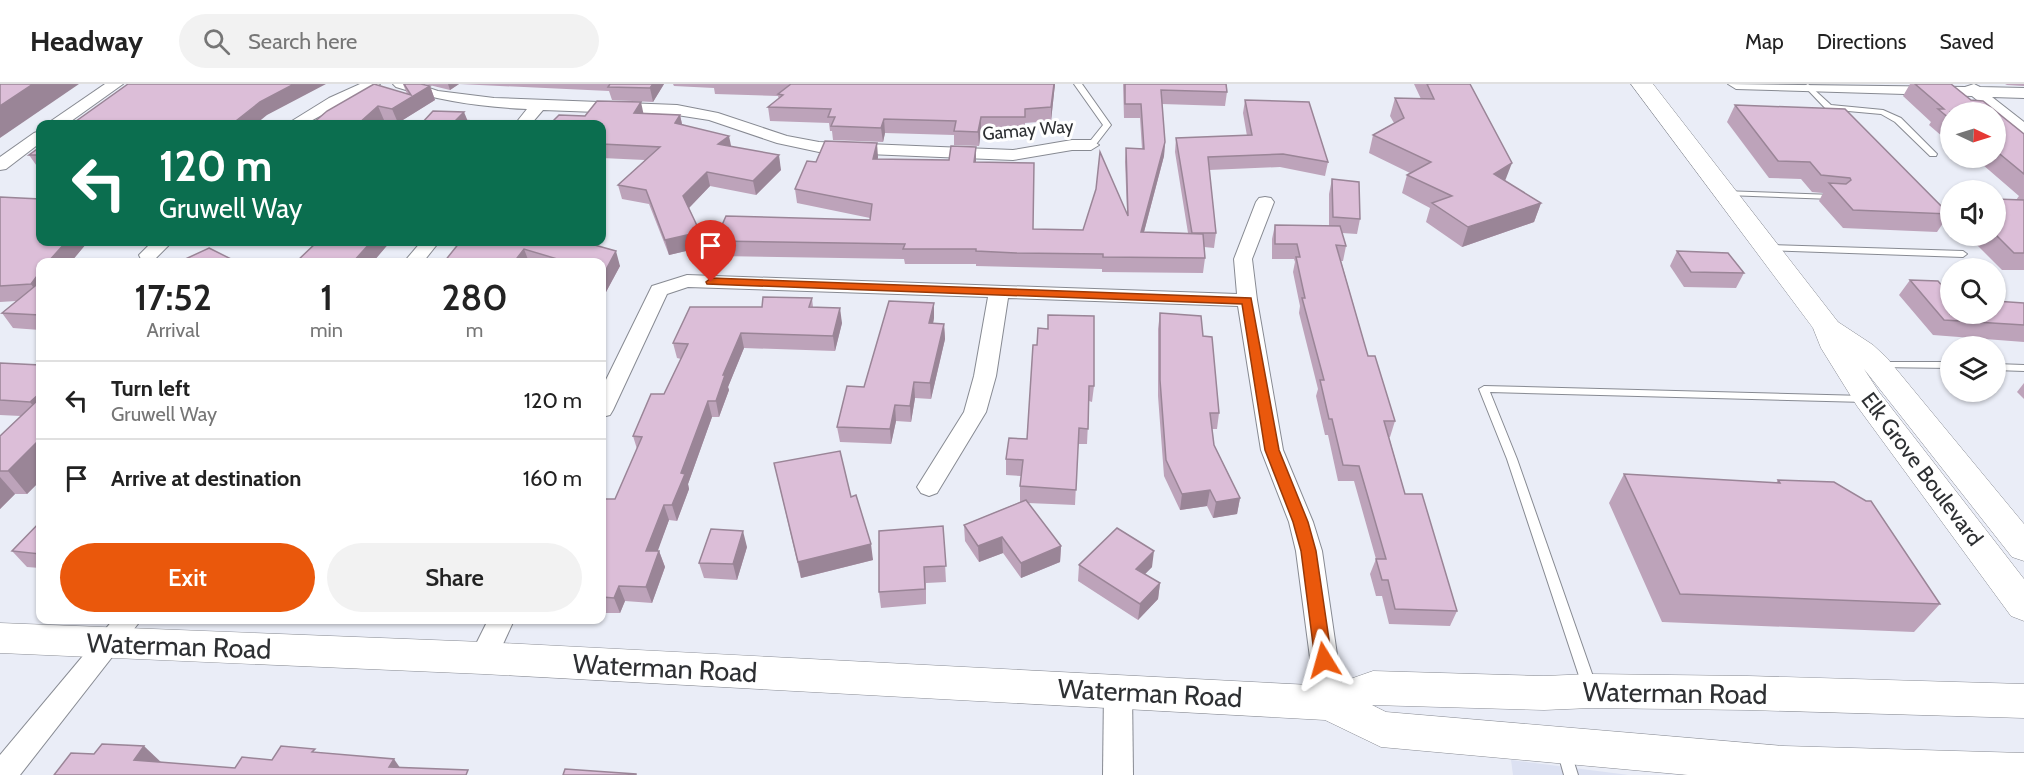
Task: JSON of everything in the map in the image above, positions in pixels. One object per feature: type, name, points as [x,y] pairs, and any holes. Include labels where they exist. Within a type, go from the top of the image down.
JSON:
[{"type":"main road","name":"Elk Grove Boulevard","points":[[1642,84],[1827,327],[1836,348],[1868,399],[2024,606]]},
{"type":"main road","name":"Elk Grove Boulevard","points":[[1827,327],[1863,351],[1877,365],[2022,542]]},
{"type":"main road","name":"Waterman Road","points":[[0,638],[119,631],[483,658],[1330,703],[1373,688],[2024,701]]},
{"type":"main road","name":"Waterman Road","points":[[1330,703],[1381,729],[1566,760],[1786,770],[2024,772]]},
{"type":"street","points":[[63,120],[115,84]]},
{"type":"street","points":[[302,120],[334,101],[372,84]]},
{"type":"street","name":"Gamay Way","points":[[401,84],[454,99],[539,105],[677,110],[712,116],[800,144],[841,149],[1013,154],[1072,145],[1091,145]]},
{"type":"street","points":[[1736,84],[1971,87],[2024,93]]},
{"type":"street","points":[[1971,87],[2024,130]]},
{"type":"street","points":[[526,120],[539,105]]},
{"type":"street","points":[[0,165],[36,139]]},
{"type":"street","points":[[1265,202],[1243,259],[1247,300],[1272,450],[1301,522],[1309,551],[1330,703]]},
{"type":"street","points":[[148,255],[158,246]]},
{"type":"street","points":[[416,258],[427,246]]},
{"type":"street","points":[[606,402],[659,290],[687,281],[1247,300]]},
{"type":"street","points":[[930,487],[975,412],[985,376],[999,293]]},
{"type":"street","points":[[483,658],[499,624]]},
{"type":"street","points":[[2,775],[119,631]]},
{"type":"street","points":[[1118,690],[1118,775]]},
{"type":"lane","points":[[1078,84],[1107,124],[1091,145]]},
{"type":"lane","points":[[1808,86],[1829,107],[1883,112],[1891,116],[1933,154]]},
{"type":"lane","points":[[1725,193],[1835,198]]},
{"type":"lane","points":[[1767,248],[1963,254]]},
{"type":"lane","points":[[1877,365],[1940,365]]},
{"type":"lane","points":[[2006,367],[2024,368]]},
{"type":"lane","points":[[1591,691],[1512,459],[1484,389],[1868,399]]},
{"type":"shaded area","points":[[1511,760],[1629,775],[1513,775]]},
{"type":"building","points":[[0,84],[33,84],[0,106]]},
{"type":"building","points":[[128,84],[294,84],[260,102],[237,120],[78,120]]},
{"type":"building","points":[[374,84],[411,95],[404,84],[430,86],[392,109],[378,106],[362,120],[317,120],[327,111]]},
{"type":"building","points":[[610,84],[653,84],[650,88],[608,87]]},
{"type":"building","points":[[791,84],[1054,84],[1051,107],[1025,109],[1025,117],[981,117],[978,132],[954,131],[956,121],[884,119],[881,128],[831,126],[835,117],[828,117],[831,109],[768,107],[783,95],[778,94]]},
{"type":"building","points":[[1125,84],[1226,84],[1227,92],[1161,90],[1165,142],[1141,232],[1203,234],[1205,258],[1103,257],[1103,254],[1016,253],[976,251],[976,249],[903,249],[905,244],[715,241],[726,216],[870,220],[872,204],[795,189],[807,161],[816,162],[825,141],[877,143],[873,159],[949,160],[951,146],[976,147],[974,162],[1034,163],[1033,229],[1083,230],[1096,189],[1100,152],[1128,216],[1126,148],[1144,149],[1141,104],[1125,104]]},
{"type":"building","points":[[1427,84],[1470,84],[1512,163],[1494,174],[1541,203],[1468,227],[1432,203],[1452,196],[1407,175],[1431,162],[1373,135],[1404,118],[1395,98],[1434,99]]},
{"type":"building","points":[[1915,84],[1951,84],[1971,100],[1984,102],[1940,102],[1940,106]]},
{"type":"building","points":[[1245,100],[1309,102],[1328,162],[1283,154],[1208,157],[1216,233],[1192,233],[1176,138],[1252,135]]},
{"type":"building","points":[[597,101],[641,102],[634,113],[680,115],[675,123],[729,136],[718,144],[779,155],[753,181],[707,172],[683,196],[700,232],[665,240],[646,190],[618,185],[660,147],[606,144],[606,120],[554,120],[559,115],[585,116]]},
{"type":"building","points":[[1735,105],[1845,109],[1940,205],[1940,214],[1853,210],[1829,183],[1846,184],[1851,180],[1850,178],[1821,175],[1810,162],[1778,161]]},
{"type":"building","points":[[433,111],[464,112],[456,120],[425,120]]},
{"type":"building","points":[[2006,120],[2024,134],[2024,174],[2006,159]]},
{"type":"building","points":[[1332,179],[1359,182],[1360,219],[1333,217]]},
{"type":"building","points":[[0,197],[36,199],[36,246],[62,246],[52,258],[36,258],[36,277],[31,284],[0,286]]},
{"type":"building","points":[[2006,199],[2024,200],[2024,253],[2014,253],[2006,245]]},
{"type":"building","points":[[1275,225],[1340,226],[1346,246],[1336,245],[1368,356],[1375,356],[1395,421],[1384,421],[1405,494],[1422,494],[1457,611],[1395,609],[1388,580],[1382,580],[1376,559],[1386,559],[1359,466],[1343,465],[1332,419],[1329,419],[1320,380],[1324,380],[1302,298],[1305,298],[1296,257],[1300,257],[1297,244],[1275,244]]},
{"type":"building","points":[[313,246],[367,246],[357,258],[300,258]]},
{"type":"building","points":[[457,246],[598,246],[616,251],[606,270],[606,258],[554,258],[524,249],[517,258],[447,258]]},
{"type":"building","points":[[209,248],[229,258],[188,258]]},
{"type":"building","points":[[1677,251],[1728,253],[1744,273],[1691,272]]},
{"type":"building","points":[[1910,280],[1938,281],[1940,283],[1940,315]]},
{"type":"building","points":[[36,285],[36,315],[2,313]]},
{"type":"building","points":[[763,297],[812,298],[809,307],[840,308],[833,336],[741,333],[723,375],[725,375],[716,401],[708,401],[681,473],[685,474],[672,505],[664,505],[646,551],[659,551],[646,587],[619,586],[614,598],[606,597],[606,499],[615,499],[642,437],[633,436],[651,394],[664,394],[688,344],[673,343],[690,307],[762,307]]},
{"type":"building","points":[[889,301],[934,303],[929,323],[944,324],[930,383],[914,382],[910,406],[895,405],[890,429],[837,427],[847,386],[864,387]]},
{"type":"building","points":[[2006,302],[2024,303],[2024,325],[2006,324]]},
{"type":"building","points":[[1160,313],[1201,316],[1203,336],[1212,337],[1219,413],[1210,413],[1214,445],[1240,498],[1216,502],[1210,490],[1182,494],[1166,460],[1160,380]]},
{"type":"building","points":[[1048,315],[1094,316],[1094,386],[1089,386],[1088,429],[1079,428],[1076,490],[1020,486],[1023,460],[1006,459],[1009,438],[1027,439],[1033,345],[1037,345],[1038,328],[1048,329]]},
{"type":"building","points":[[0,363],[36,365],[36,397],[30,402],[0,400]]},
{"type":"building","points":[[36,402],[36,443],[8,471],[0,471],[0,436]]},
{"type":"building","points":[[840,451],[851,497],[856,495],[871,544],[798,562],[774,463]]},
{"type":"building","points":[[1624,474],[1780,483],[1778,480],[1834,482],[1866,501],[1871,501],[1940,604],[1680,594]]},
{"type":"building","points":[[1026,500],[1061,546],[1021,563],[1002,537],[978,546],[964,525]]},
{"type":"building","points":[[36,526],[36,554],[12,551]]},
{"type":"building","points":[[943,526],[946,566],[924,567],[925,589],[879,592],[879,531]]},
{"type":"building","points":[[1117,528],[1154,551],[1136,569],[1160,583],[1140,604],[1079,565]]},
{"type":"building","points":[[711,529],[743,531],[733,564],[699,563]]},
{"type":"building","points":[[102,744],[144,746],[134,760],[235,768],[242,757],[272,760],[281,746],[315,749],[312,752],[394,759],[389,767],[468,770],[466,775],[54,775],[71,753],[94,754]]},
{"type":"building","points":[[565,769],[636,774],[636,775],[563,775]]},
{"type":"route","points":[[711,282],[1247,300],[1272,450],[1301,522],[1309,551],[1324,660]]}]
